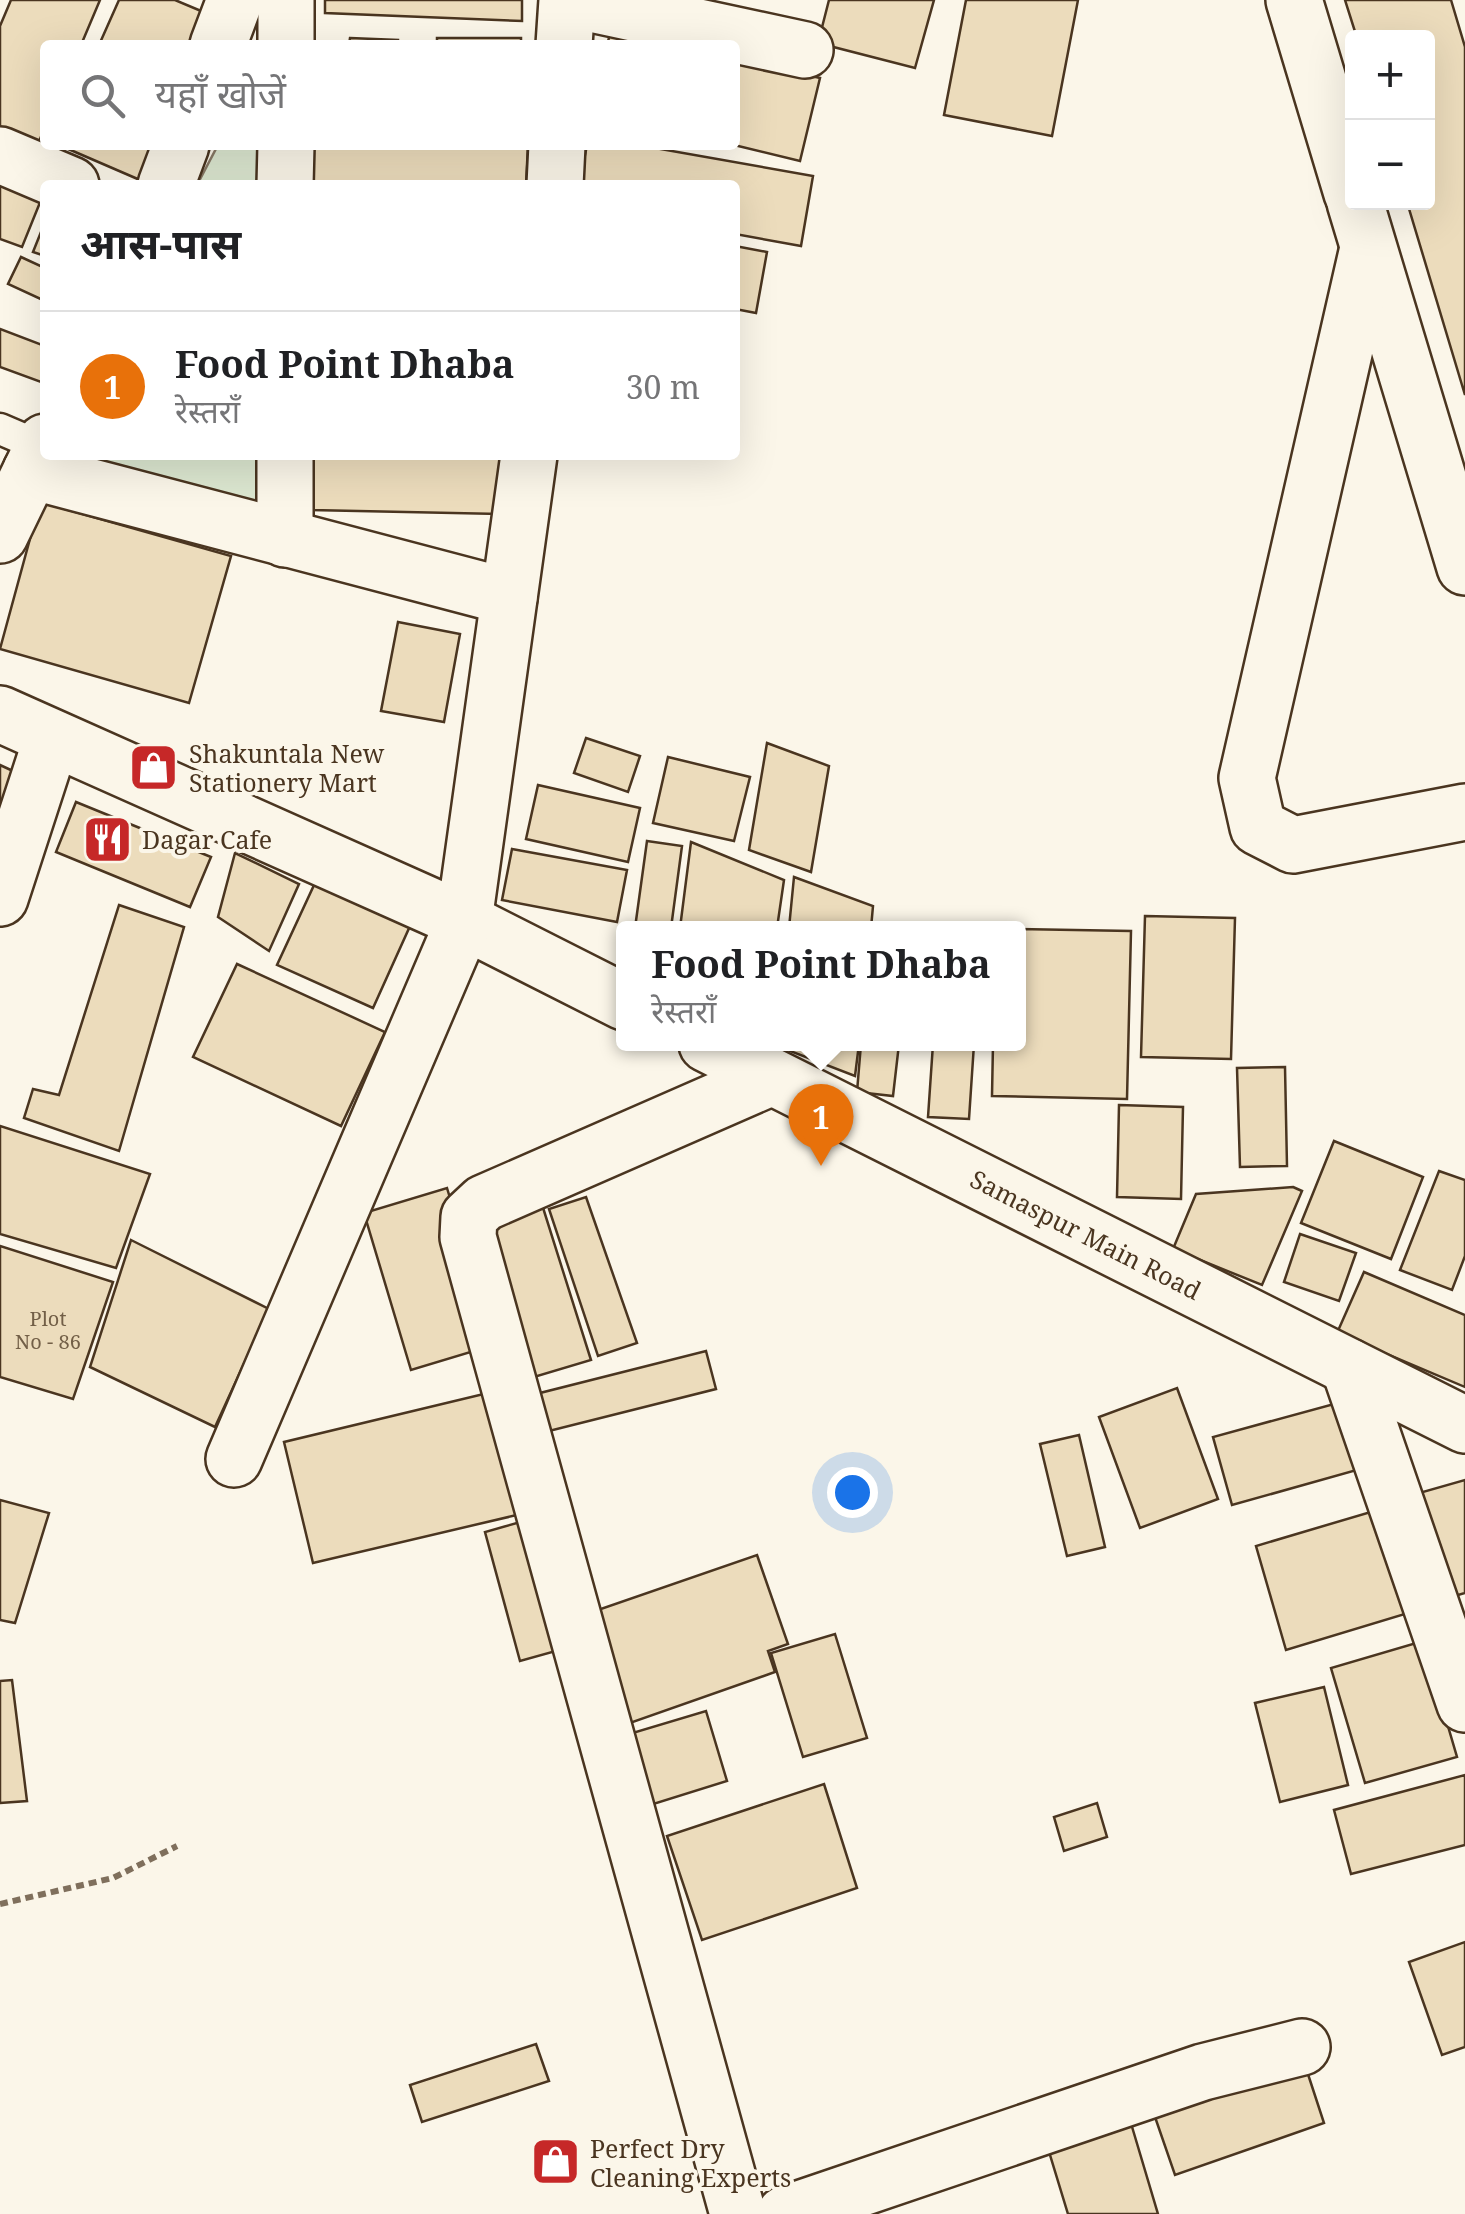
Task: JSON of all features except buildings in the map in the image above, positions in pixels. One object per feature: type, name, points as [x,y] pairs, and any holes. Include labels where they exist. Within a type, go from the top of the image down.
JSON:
[{"type":"street","points":[[565,40],[570,0],[804,50]]},
{"type":"street","points":[[1294,0],[1345,170]]},
{"type":"street","points":[[239,10],[279,40]]},
{"type":"street","points":[[168,180],[179,150]]},
{"type":"street","points":[[286,150],[286,180]]},
{"type":"street","points":[[555,180],[557,150]]},
{"type":"street","points":[[0,155],[59,180]]},
{"type":"street","points":[[1362,226],[1465,567]]},
{"type":"street","points":[[1362,226],[1247,778],[1258,827],[1292,845],[1465,812]]},
{"type":"street","points":[[0,535],[30,447]]},
{"type":"street","points":[[66,460],[285,539],[510,597]]},
{"type":"street","points":[[285,460],[285,539]]},
{"type":"street","points":[[234,1459],[464,921],[529,460]]},
{"type":"street","points":[[0,714],[464,921],[616,998]]},
{"type":"street","points":[[0,898],[52,738]]},
{"type":"street","name":"Samaspur Main Road","points":[[720,1051],[1465,1425]]},
{"type":"street","points":[[738,2214],[468,1237],[469,1217],[484,1203],[772,1077]]},
{"type":"street","points":[[1349,1367],[1465,1704]]},
{"type":"street","points":[[785,2214],[1202,2072],[1302,2047]]},
{"type":"path","points":[[0,1904],[113,1878],[177,1846]]},
{"type":"green space","points":[[215,150],[271,150],[271,180],[200,180]]},
{"type":"green space","points":[[70,460],[270,460],[270,517]]},
{"type":"place","name":"Shakuntala New Stationery Mart","points":[[154,767]]},
{"type":"place","name":"Dagar Cafe","points":[[107,839]]},
{"type":"place","name":"Food Point Dhaba","points":[[821,1166]]},
{"type":"place","name":"Perfect Dry Cleaning Experts","points":[[555,2162]]}]
